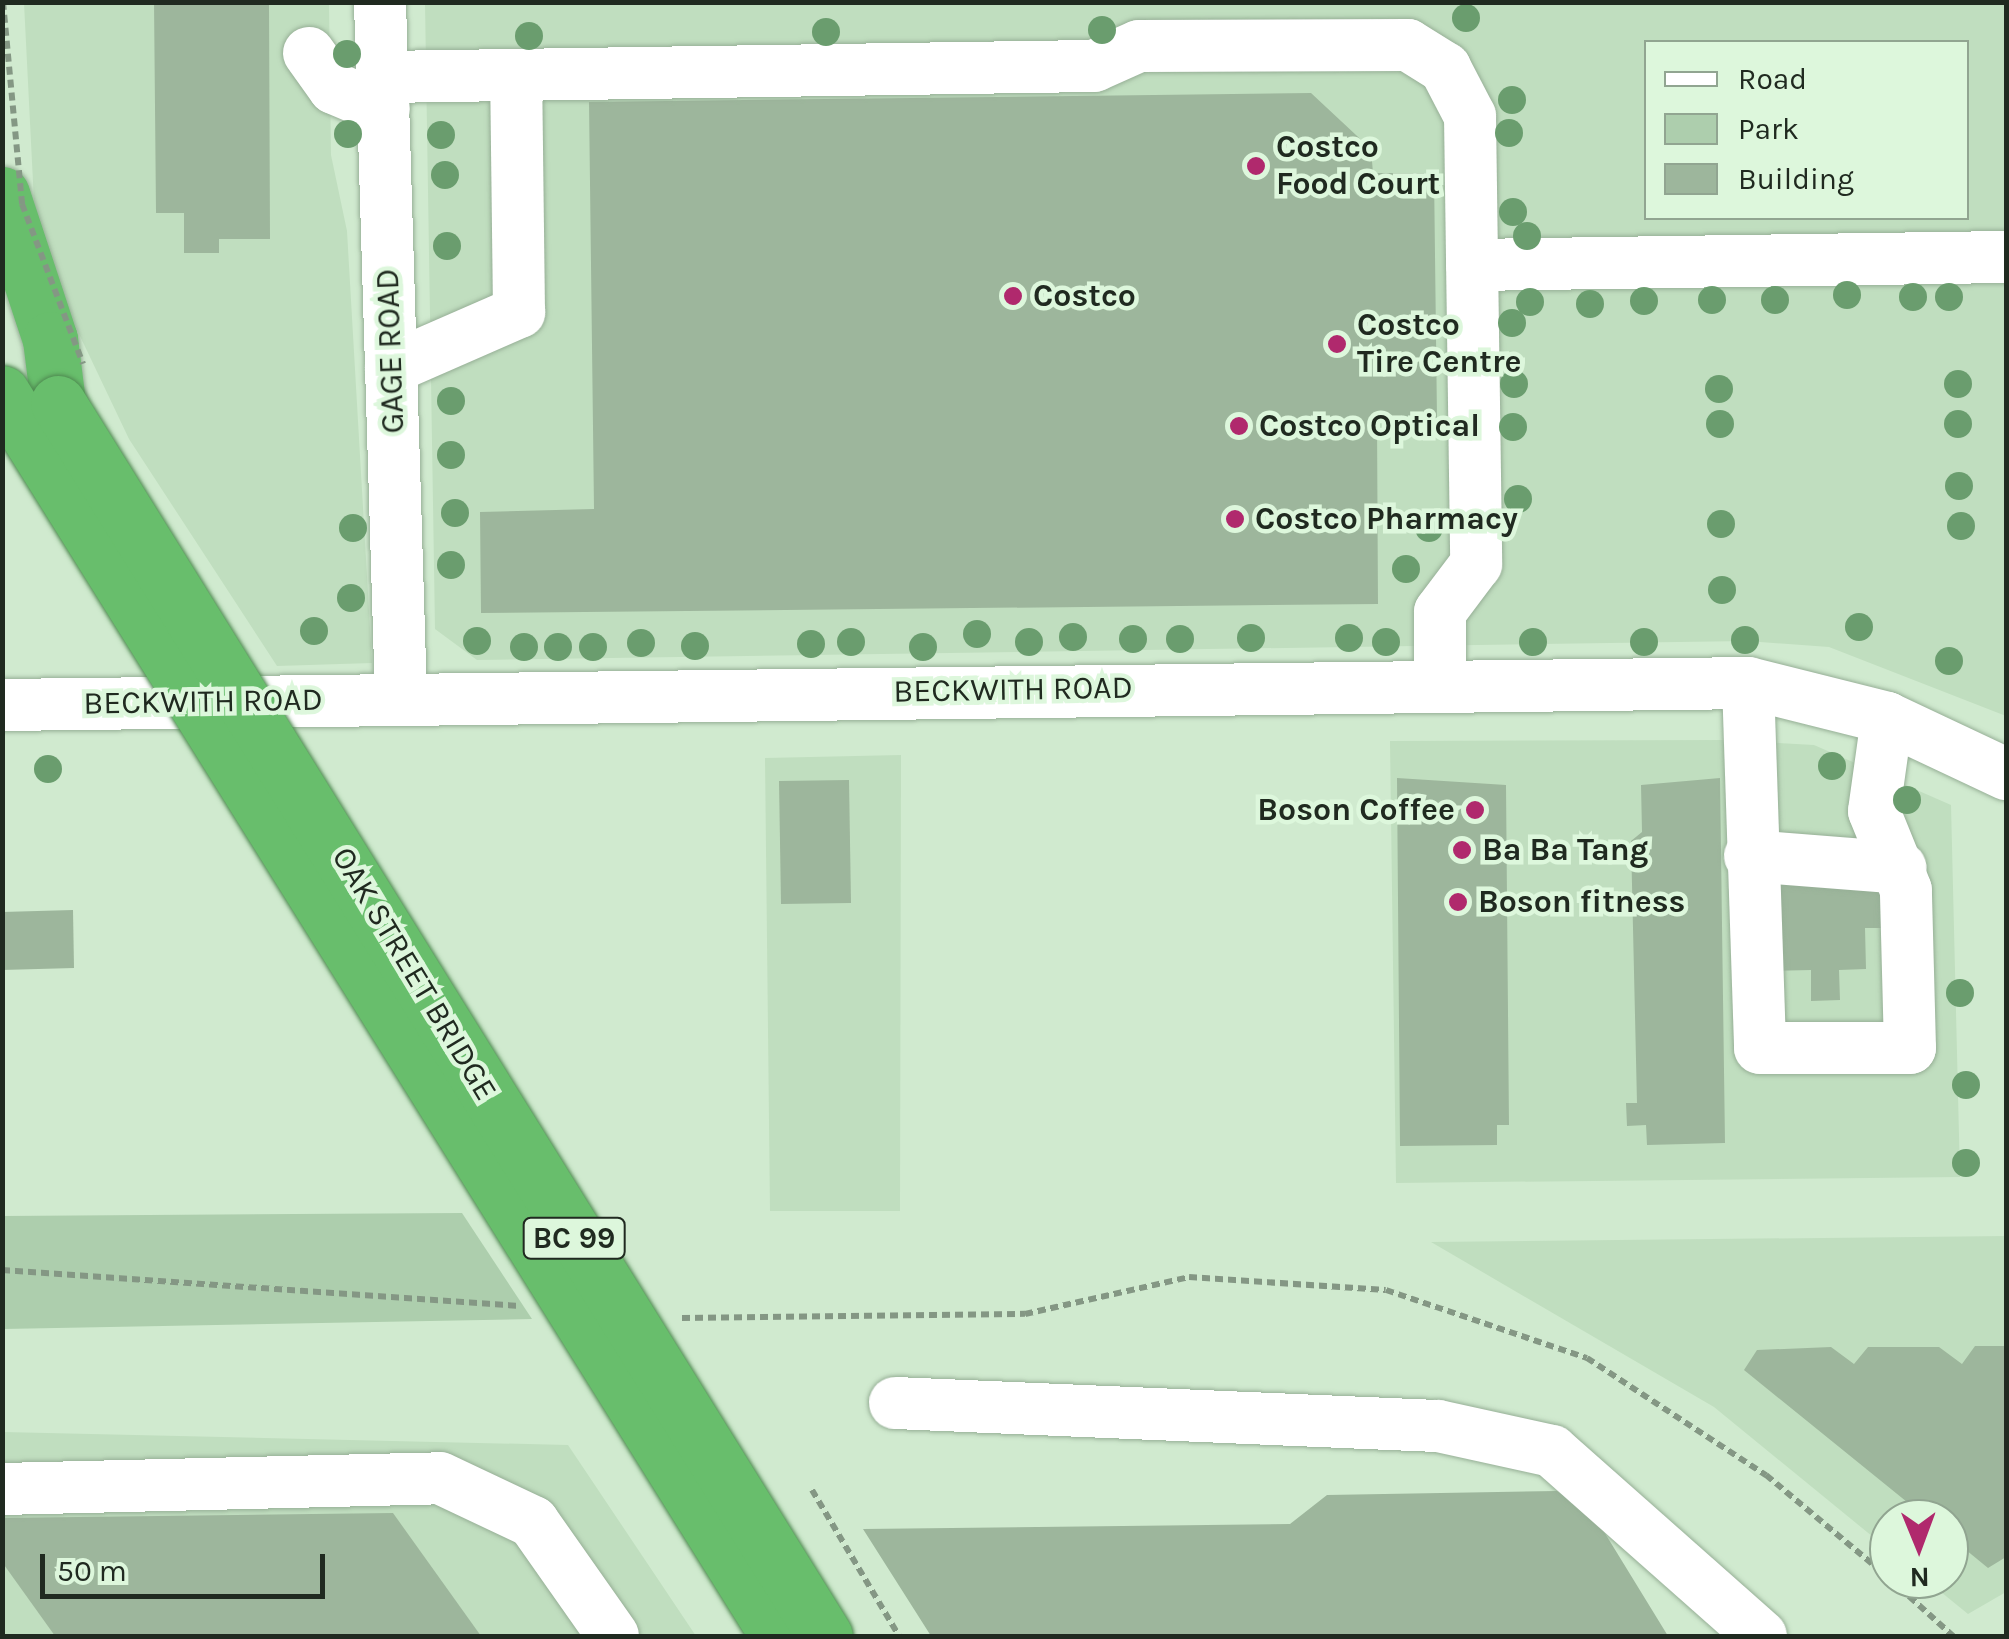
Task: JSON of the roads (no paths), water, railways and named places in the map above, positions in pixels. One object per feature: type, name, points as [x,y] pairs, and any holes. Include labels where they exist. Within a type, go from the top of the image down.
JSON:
[{"type":"highway","points":[[2,194],[50,339],[58,403]]},
{"type":"highway","name":"OAK STREET BRIDGE","points":[[2,311],[824,1636]]},
{"type":"highway","name":"OAK STREET BRIDGE","points":[[2,394],[778,1636]]},
{"type":"street","name":"GAGE ROAD","points":[[380,2],[400,699]]},
{"type":"street","points":[[309,52],[334,88],[383,93],[516,76],[1094,66],[1138,24],[1408,46],[1444,68],[1470,116],[1476,564],[1440,612],[1440,684]]},
{"type":"street","points":[[391,368],[520,312],[516,76]]},
{"type":"street","points":[[1472,265],[2006,257]]},
{"type":"street","points":[[1748,683],[1750,856],[1760,1048],[1910,1048],[1901,868],[1874,811],[1887,718]]},
{"type":"street","name":"BECKWITH ROAD","points":[[2,706],[1440,684],[1748,683],[1887,718],[2006,774]]},
{"type":"street","points":[[1750,856],[1901,868]]},
{"type":"street","points":[[895,1403],[1438,1426],[1552,1451],[1761,1636]]},
{"type":"street","points":[[2,1488],[440,1478],[533,1522],[613,1636]]},
{"type":"place","name":"Costco Food Court","points":[[1256,166]]},
{"type":"place","name":"Costco","points":[[1013,296]]},
{"type":"place","name":"Costco Tire Centre","points":[[1337,344]]},
{"type":"place","name":"Costco Optical","points":[[1239,426]]},
{"type":"place","name":"Costco Pharmacy","points":[[1235,519]]},
{"type":"place","name":"Boson Coffee","points":[[1475,810]]},
{"type":"place","name":"Ba Ba Tang","points":[[1462,850]]},
{"type":"place","name":"Boson fitness","points":[[1458,902]]}]
